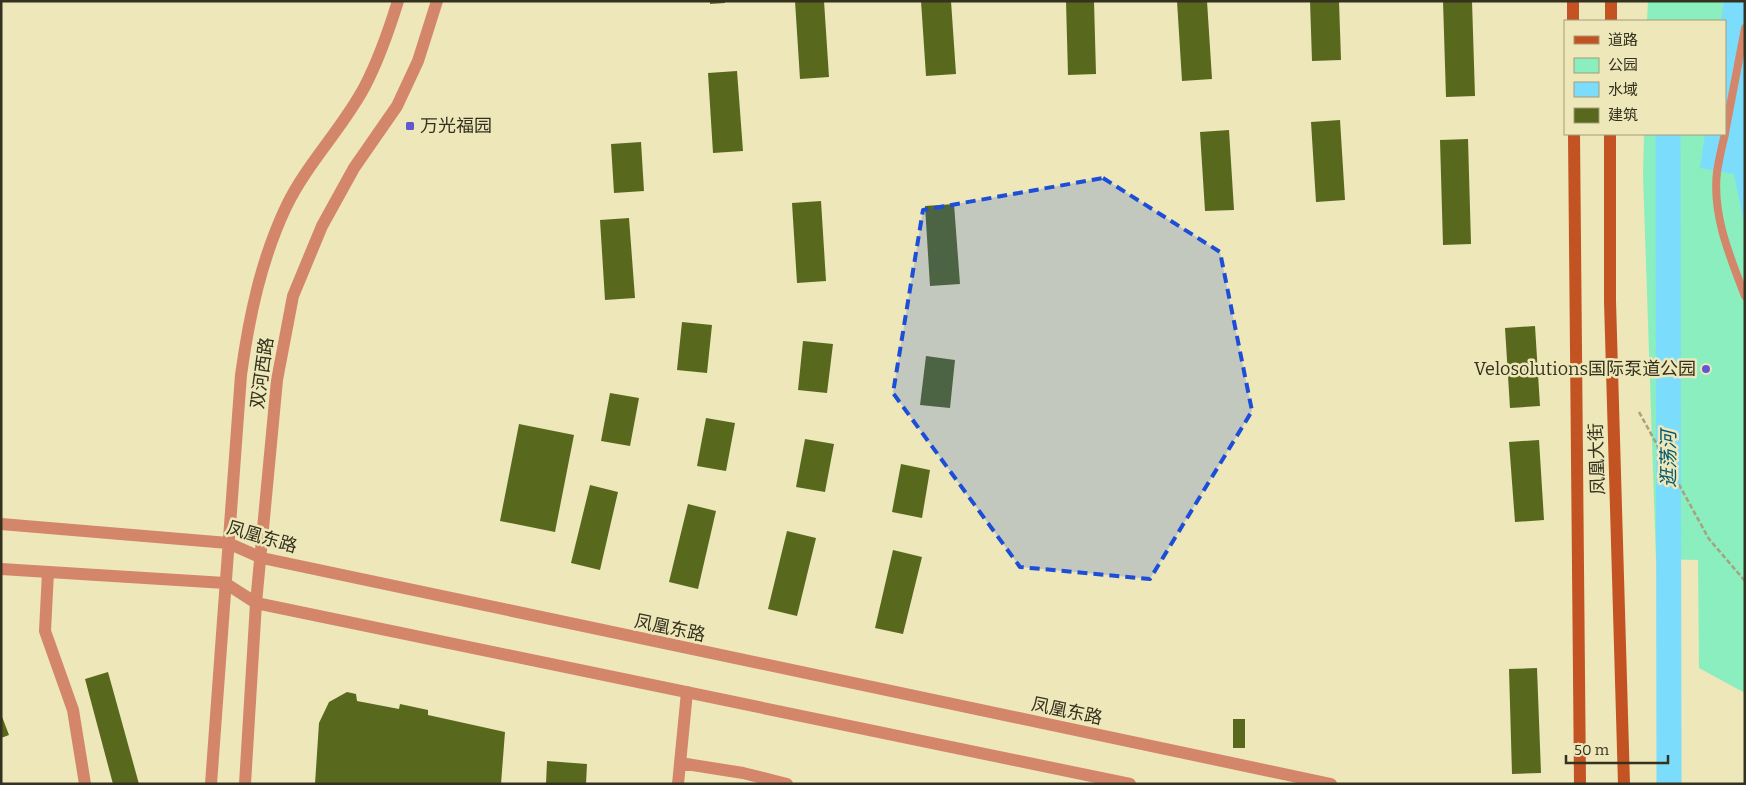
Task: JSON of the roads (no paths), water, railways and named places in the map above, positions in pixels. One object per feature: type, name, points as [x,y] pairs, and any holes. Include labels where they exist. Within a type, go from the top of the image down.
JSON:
[{"type":"main road","points":[[1573,1],[1573,20]]},
{"type":"main road","points":[[1611,1],[1611,20]]},
{"type":"main road","name":"凤凰大街","points":[[1574,135],[1580,784]]},
{"type":"main road","name":"凤凰大街","points":[[1610,135],[1610,301],[1624,784]]},
{"type":"street","name":"双河西路","points":[[210,784],[241,375],[247,328],[262,269],[286,206],[365,88],[383,47],[398,1]]},
{"type":"street","name":"双河西路","points":[[245,784],[256,603],[262,558],[277,380],[293,296],[326,218],[354,168],[397,106],[418,61],[437,1]]},
{"type":"street","name":"凤凰东路","points":[[1,524],[228,543],[262,558],[1331,784]]},
{"type":"street","points":[[1,569],[225,583],[256,603],[1130,784]]},
{"type":"street","points":[[48,572],[45,631],[73,710],[85,784]]},
{"type":"street","points":[[678,784],[687,692]]},
{"type":"street","points":[[680,763],[743,778],[787,784]]},
{"type":"lane","points":[[1726,129],[1745,28]]},
{"type":"lane","points":[[1725,135],[1717,174],[1718,206],[1726,246],[1745,296]]},
{"type":"water","points":[[1724,1],[1745,1],[1745,227],[1734,174],[1700,168],[1705,135],[1726,135],[1726,20],[1721,20]]},
{"type":"waterway","name":"逛荡河","points":[[1668,135],[1669,784]]},
{"type":"place","name":"万光福园","points":[[410,126]]},
{"type":"place","name":"Velosolutions国际泵道公园","points":[[1706,369]]}]
